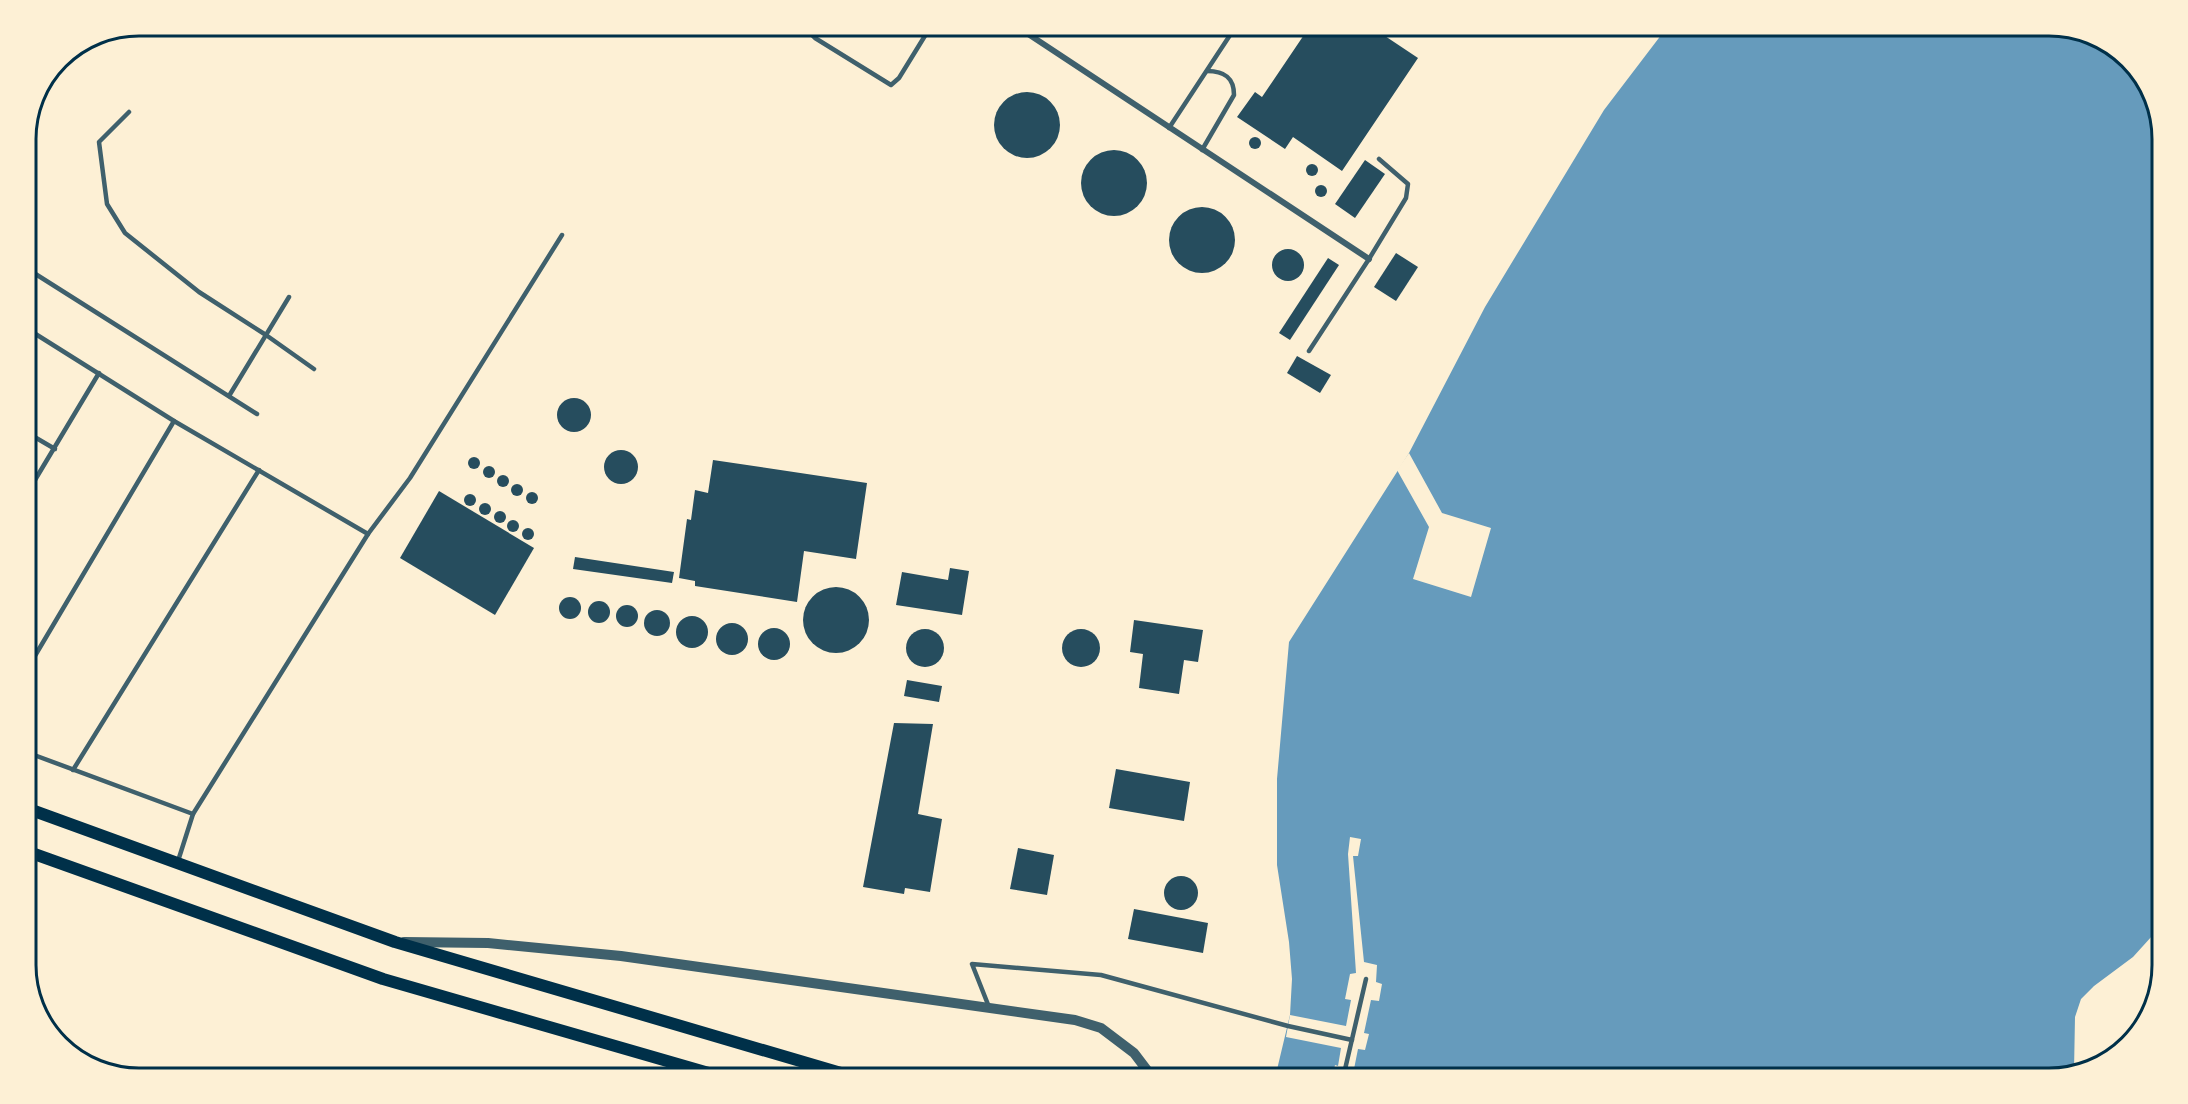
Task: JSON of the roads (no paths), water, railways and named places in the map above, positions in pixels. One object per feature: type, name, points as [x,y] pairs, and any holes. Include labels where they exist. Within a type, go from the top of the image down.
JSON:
[{"type":"main road","points":[[36,812],[395,942],[824,1068]]},
{"type":"main road","points":[[36,855],[383,979],[691,1068]]},
{"type":"street","points":[[1031,36],[1370,259]]},
{"type":"street","points":[[395,942],[488,943],[621,956],[1075,1020],[1101,1028],[1134,1053],[1145,1068]]},
{"type":"lane","points":[[814,36],[891,85],[904,71],[925,36]]},
{"type":"lane","points":[[1169,128],[1229,36]]},
{"type":"lane","points":[[1202,150],[1234,95],[1234,85],[1228,75],[1207,70]]},
{"type":"lane","points":[[129,112],[99,142],[107,204],[125,233],[199,292],[314,369]]},
{"type":"lane","points":[[1309,351],[1370,259],[1406,198],[1408,184],[1378,159]]},
{"type":"lane","points":[[177,863],[193,814],[368,534],[410,478],[562,236]]},
{"type":"lane","points":[[36,274],[257,414]]},
{"type":"lane","points":[[229,396],[289,297]]},
{"type":"lane","points":[[36,334],[174,421],[368,534]]},
{"type":"lane","points":[[36,479],[99,374]]},
{"type":"lane","points":[[36,654],[174,421]]},
{"type":"lane","points":[[36,438],[55,449]]},
{"type":"lane","points":[[73,770],[260,470]]},
{"type":"lane","points":[[36,756],[193,814]]},
{"type":"lane","points":[[989,1007],[972,964],[1101,975],[1288,1026],[1352,1040]]},
{"type":"lane","points":[[1345,1068],[1366,979]]},
{"type":"water","points":[[1660,36],[2062,37],[2076,40],[2106,53],[2135,82],[2147,106],[2152,132],[2152,936],[2133,957],[2094,986],[2081,999],[2075,1017],[2074,1064],[2049,1068],[1277,1068],[1290,1015],[1292,979],[1289,942],[1277,865],[1277,779],[1289,642],[1409,453],[1485,307],[1604,110]]}]
